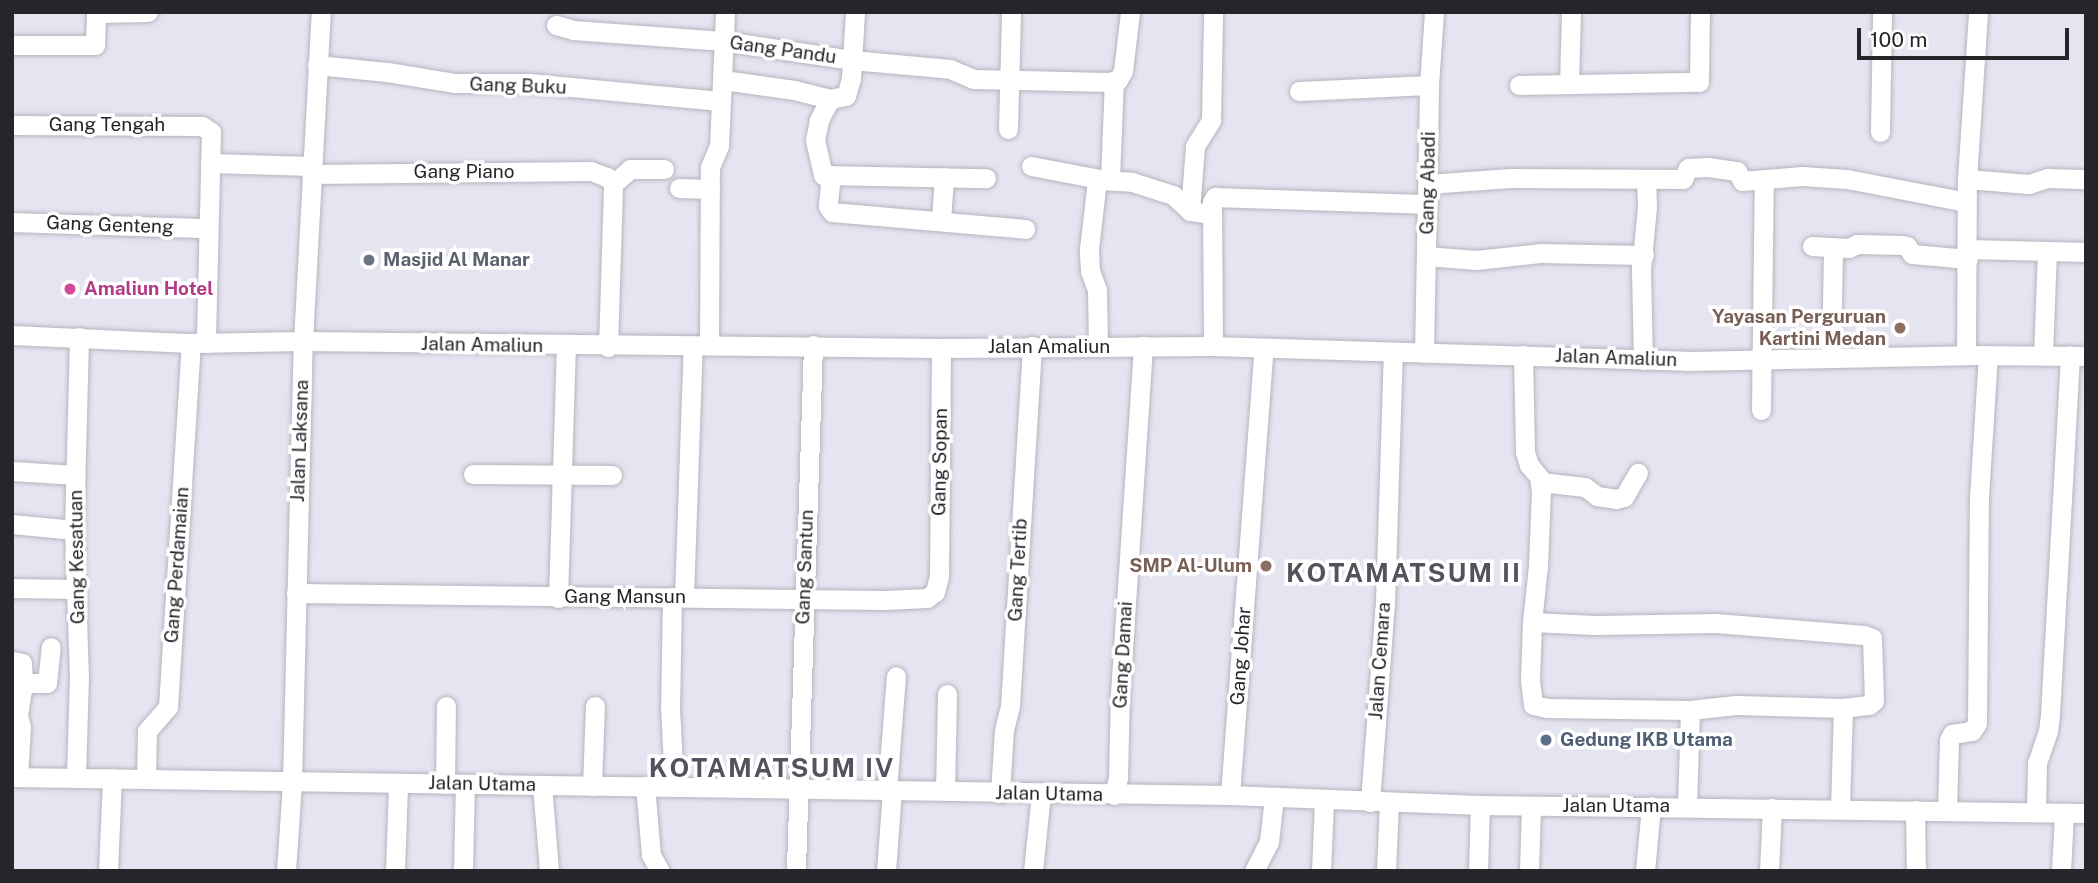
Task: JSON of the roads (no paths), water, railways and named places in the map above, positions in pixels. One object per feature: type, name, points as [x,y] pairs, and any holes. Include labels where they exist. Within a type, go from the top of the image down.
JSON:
[{"type":"street","points":[[12,45],[95,45],[96,13],[148,12]]},
{"type":"street","name":"Jalan Laksana","points":[[286,871],[292,782],[303,341],[321,12]]},
{"type":"street","points":[[674,786],[670,707],[701,345],[710,167],[719,146],[725,12]]},
{"type":"street","points":[[723,80],[794,90],[830,99],[848,94],[855,12]]},
{"type":"street","points":[[1008,129],[1011,12]]},
{"type":"street","points":[[1098,346],[1097,290],[1090,271],[1089,249],[1105,179],[1114,81],[1123,71],[1130,12]]},
{"type":"street","points":[[1190,211],[1195,146],[1211,120],[1213,12]]},
{"type":"street","name":"Gang Abadi","points":[[1424,353],[1429,85],[1434,12]]},
{"type":"street","points":[[1569,85],[1571,12]]},
{"type":"street","points":[[1519,85],[1699,82],[1700,12]]},
{"type":"street","points":[[1880,132],[1882,12]]},
{"type":"street","points":[[1966,355],[1966,202],[1978,12]]},
{"type":"street","name":"Gang Pandu","points":[[556,25],[602,33],[724,41],[852,60],[950,69],[973,79],[1114,81]]},
{"type":"street","name":"Gang Buku","points":[[317,65],[387,72],[454,83],[529,83],[720,101]]},
{"type":"street","points":[[1299,91],[1429,85]]},
{"type":"street","points":[[830,99],[819,120],[815,140],[821,172],[831,175],[985,178]]},
{"type":"street","name":"Gang Tengah","points":[[12,125],[202,126]]},
{"type":"street","name":"Gang Perdamaian","points":[[146,779],[147,732],[168,707],[208,229],[213,135],[202,126]]},
{"type":"street","name":"Gang Piano","points":[[210,163],[311,170],[591,171],[607,177],[613,184]]},
{"type":"street","points":[[1031,166],[1173,195],[1190,211]]},
{"type":"street","points":[[1213,346],[1212,208],[1220,195],[1428,194],[1510,178],[1683,180],[1688,168],[1708,167],[1736,170],[1742,181],[1802,176],[1847,178],[1966,202]]},
{"type":"street","points":[[608,347],[613,184],[631,169],[664,169]]},
{"type":"street","points":[[831,175],[828,206],[832,212],[1025,229]]},
{"type":"street","points":[[942,220],[944,177]]},
{"type":"street","points":[[1967,179],[2029,184],[2048,178],[2086,179]]},
{"type":"street","points":[[1643,360],[1641,269],[1644,255],[1646,179]]},
{"type":"street","points":[[1762,410],[1764,180]]},
{"type":"street","points":[[680,188],[710,189]]},
{"type":"street","points":[[1190,211],[1212,208]]},
{"type":"street","name":"Gang Genteng","points":[[12,222],[208,229]]},
{"type":"street","points":[[1812,246],[1902,245],[1907,246],[1912,254],[2086,252]]},
{"type":"street","points":[[1831,356],[1833,247]]},
{"type":"street","points":[[2043,355],[2047,251]]},
{"type":"street","points":[[1426,257],[1476,260],[1540,253],[1644,255]]},
{"type":"street","name":"Jalan Amaliun","points":[[12,335],[78,345],[303,341],[608,347],[1213,346],[1643,360],[1831,356],[2078,356]]},
{"type":"street","name":"Gang Kesatuan","points":[[76,777],[79,678],[75,530],[78,345]]},
{"type":"street","name":"Gang Santun","points":[[796,868],[813,345]]},
{"type":"street","points":[[558,598],[566,346]]},
{"type":"street","name":"Gang Tertib","points":[[1000,793],[1004,730],[1010,706],[1032,346]]},
{"type":"street","name":"Gang Damai","points":[[1114,795],[1119,768],[1120,693],[1143,346]]},
{"type":"street","name":"Gang Sopan","points":[[939,576],[942,348]]},
{"type":"street","name":"Gang Johar","points":[[1230,795],[1264,348]]},
{"type":"street","name":"Jalan Cemara","points":[[1386,871],[1380,802],[1393,352]]},
{"type":"street","points":[[1523,355],[1525,452],[1529,465],[1541,482],[1538,565],[1532,622],[1533,705],[1547,708],[1690,710],[1736,705],[1843,708],[1869,705],[1874,701],[1872,638],[1864,635],[1715,623],[1595,625],[1532,622]]},
{"type":"street","points":[[1947,811],[1949,740],[1952,734],[1972,731],[1977,723],[1979,497],[1988,355]]},
{"type":"street","points":[[2036,811],[2036,773],[2048,732],[2051,701],[2078,356]]},
{"type":"street","points":[[12,471],[76,475]]},
{"type":"street","points":[[1541,482],[1585,487],[1597,496],[1616,499],[1624,497],[1638,473]]},
{"type":"street","points":[[473,474],[612,475]]},
{"type":"street","points":[[12,524],[75,530]]},
{"type":"street","name":"Gang Mansun","points":[[296,593],[917,600],[935,592],[939,576]]},
{"type":"street","points":[[12,588],[76,589]]},
{"type":"street","points":[[23,683],[47,683],[51,647]]},
{"type":"street","points":[[12,660],[22,663],[23,683],[18,715],[21,727],[15,777]]},
{"type":"street","points":[[886,871],[896,676]]},
{"type":"street","points":[[945,791],[947,694]]},
{"type":"street","points":[[445,784],[446,706]]},
{"type":"street","points":[[593,786],[595,706]]},
{"type":"street","points":[[1840,808],[1843,708]]},
{"type":"street","points":[[1687,806],[1690,710]]},
{"type":"street","name":"Jalan Utama","points":[[15,777],[1230,795],[1324,801],[1480,805],[2086,813]]},
{"type":"street","points":[[108,871],[111,778]]},
{"type":"street","points":[[395,871],[398,784]]},
{"type":"street","points":[[463,871],[465,784]]},
{"type":"street","points":[[542,785],[549,871]]},
{"type":"street","points":[[645,786],[651,855],[660,871]]},
{"type":"street","points":[[1033,871],[1041,794]]},
{"type":"street","points":[[1254,871],[1269,842],[1274,797]]},
{"type":"street","points":[[1321,871],[1324,801]]},
{"type":"street","points":[[1478,871],[1480,805]]},
{"type":"street","points":[[1529,871],[1531,806]]},
{"type":"street","points":[[1645,871],[1651,806]]},
{"type":"street","points":[[1769,871],[1773,808]]},
{"type":"street","points":[[1915,810],[1916,871]]},
{"type":"street","points":[[2061,871],[2064,813]]},
{"type":"place","name":"Masjid Al Manar","points":[[369,260]]},
{"type":"place","name":"Amaliun Hotel","points":[[70,289]]},
{"type":"place","name":"Yayasan Perguruan Kartini Medan","points":[[1900,328]]},
{"type":"place","name":"SMP Al-Ulum","points":[[1266,566]]},
{"type":"place","name":"Gedung IKB Utama","points":[[1546,740]]},
{"type":"district","name":"KOTAMATSUM II","points":[[1404,573]]},
{"type":"district","name":"KOTAMATSUM IV","points":[[772,768]]}]
